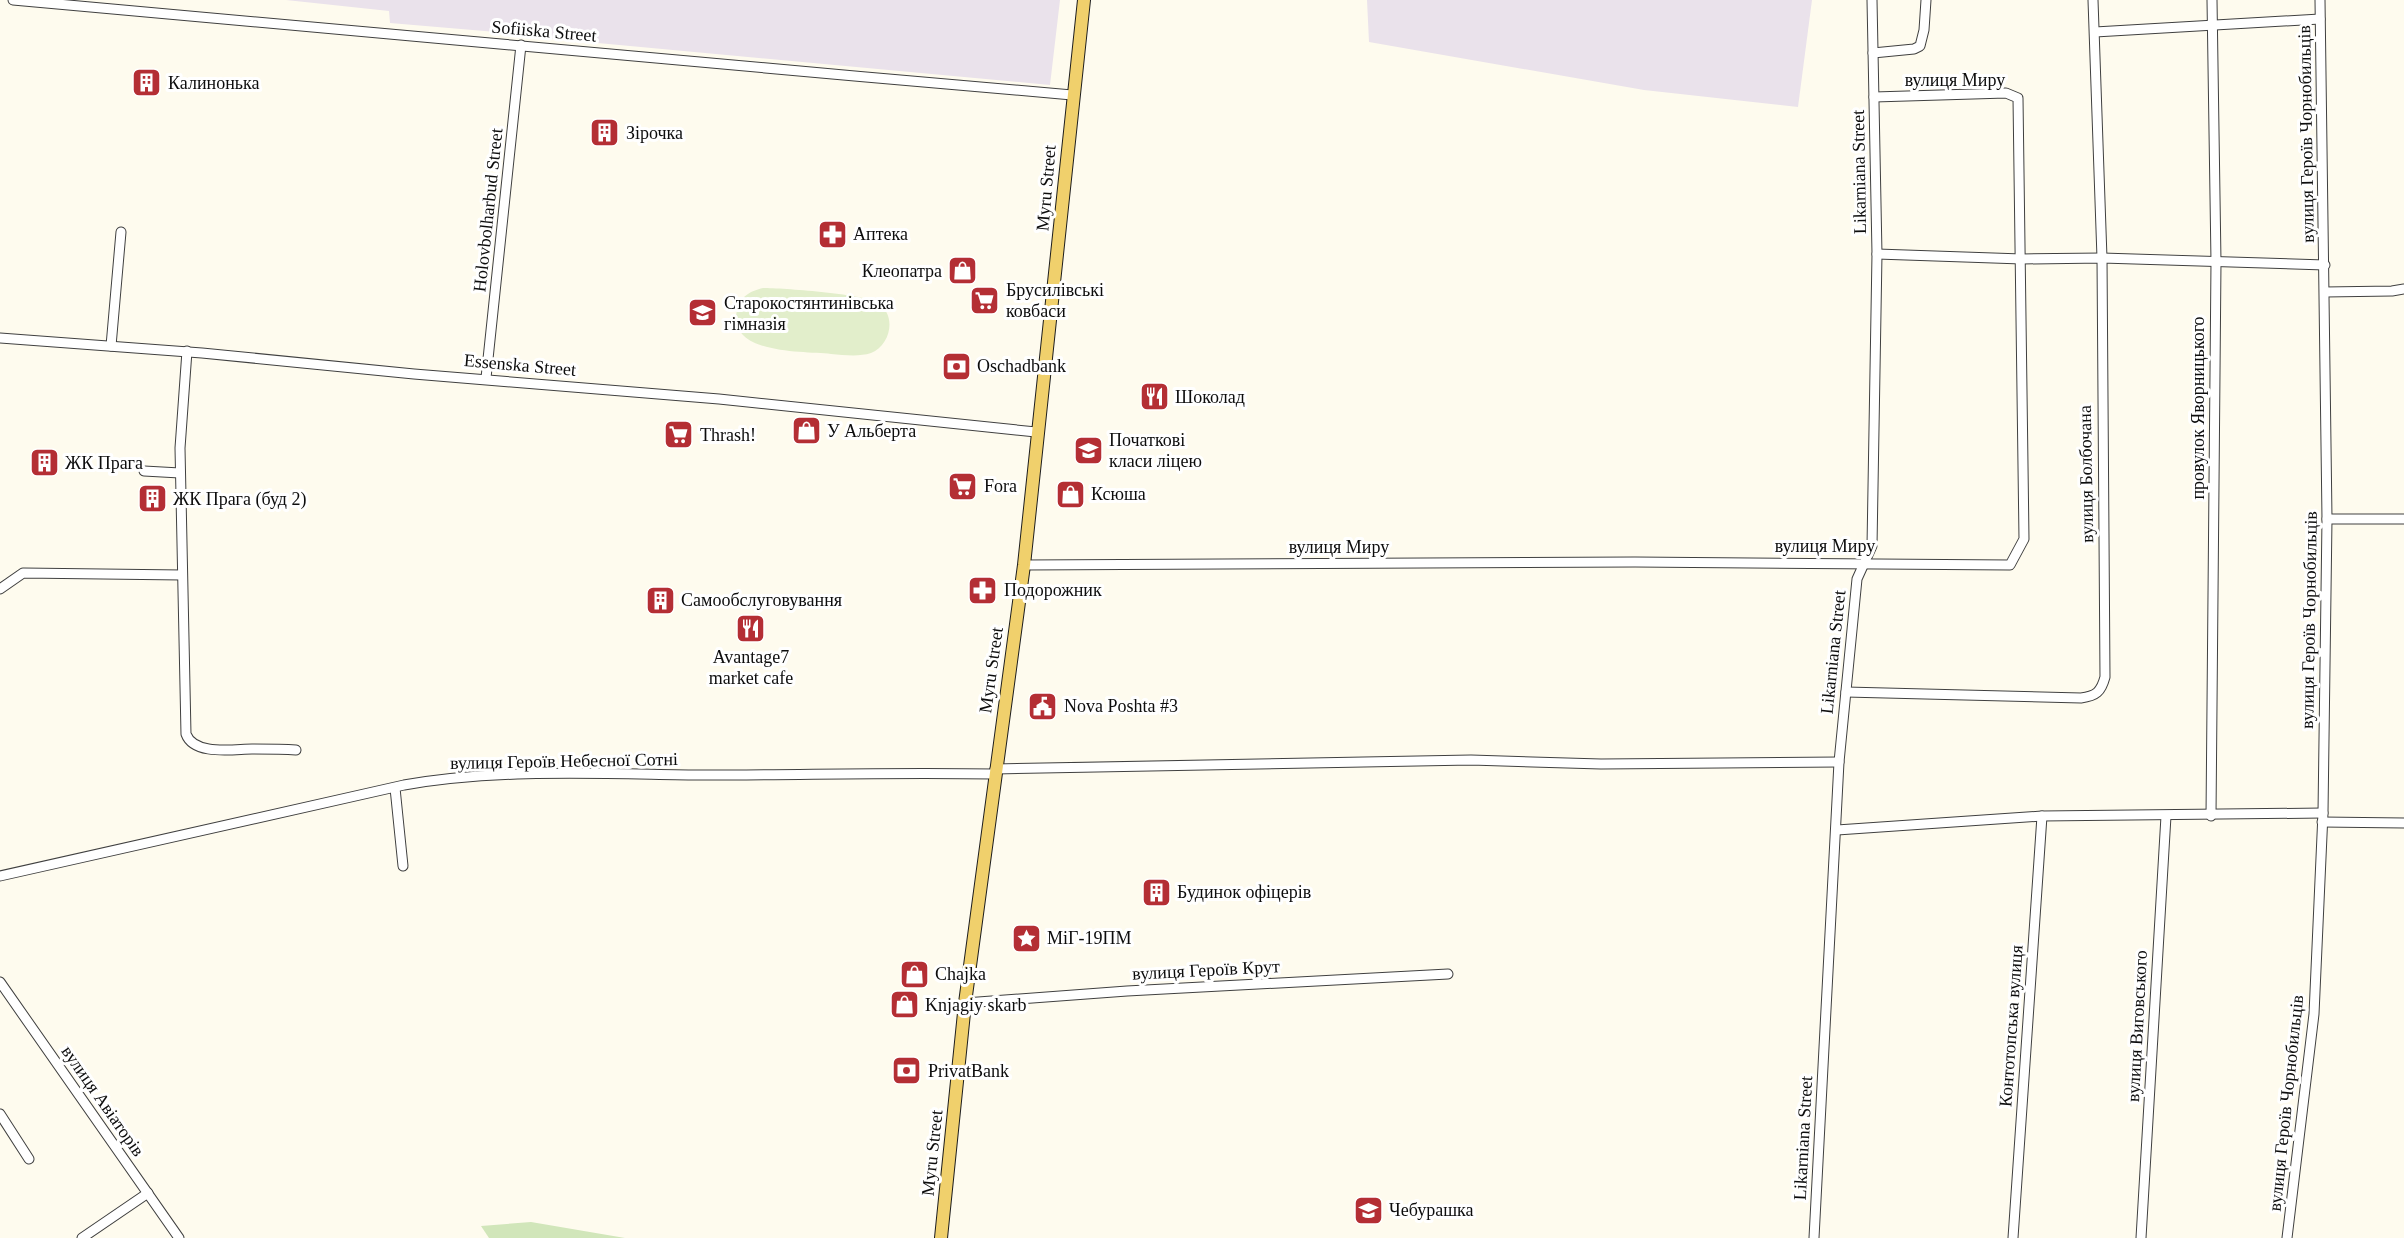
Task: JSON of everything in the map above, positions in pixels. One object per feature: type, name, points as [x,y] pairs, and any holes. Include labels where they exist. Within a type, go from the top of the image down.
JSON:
[{"type":"main road","name":"Myru Street","points":[[941,1238],[965,1003],[1024,565],[1036,432],[1084,0]]},
{"type":"street","name":"Sofiiska Street","points":[[13,0],[335,31],[521,45],[1072,95]]},
{"type":"street","name":"Likarniana Street","points":[[1814,1238],[1839,762],[1857,579],[1872,546],[1877,254],[1872,0]]},
{"type":"street","points":[[1873,53],[1914,49],[1920,46],[1924,30],[1926,0]]},
{"type":"street","name":"вулиця Болбочана","points":[[1846,692],[2081,698],[2093,696],[2101,691],[2105,677],[2102,258],[2093,0]]},
{"type":"street","name":"провулок Яворницького","points":[[2211,816],[2216,262],[2212,0]]},
{"type":"street","name":"вулиця Героїв Чорнобильців","points":[[2287,1238],[2314,1014],[2323,818],[2326,519],[2325,265],[2320,0]]},
{"type":"street","points":[[2095,32],[2320,19]]},
{"type":"street","name":"Holovbolharbud Street","points":[[486,378],[521,45]]},
{"type":"street","name":"вулиця Миру","points":[[1024,565],[1864,563],[2010,565],[2024,540],[2022,259],[2018,98],[2006,93],[1874,97]]},
{"type":"street","points":[[111,346],[121,232]]},
{"type":"street","points":[[1877,254],[2325,265]]},
{"type":"street","points":[[2325,292],[2392,291],[2404,288]]},
{"type":"street","name":"Essenska Street","points":[[0,338],[187,351],[414,374],[486,378],[877,414],[1036,432]]},
{"type":"street","points":[[187,351],[180,473],[186,734],[188,740],[194,744],[219,751],[296,750]]},
{"type":"street","points":[[144,471],[180,473]]},
{"type":"street","points":[[2326,519],[2404,519]]},
{"type":"street","points":[[0,589],[23,573],[182,575]]},
{"type":"street","name":"вулиця Героїв Небесної Сотні","points":[[0,876],[395,788],[468,777],[561,774],[815,776],[1471,760],[1601,764],[1839,762]]},
{"type":"street","points":[[395,788],[404,866]]},
{"type":"street","points":[[1837,830],[2042,816],[2323,818],[2404,823]]},
{"type":"street","name":"Контотопська вулиця","points":[[2013,1238],[2042,816]]},
{"type":"street","name":"вулиця Виговського","points":[[2141,1238],[2166,816]]},
{"type":"street","name":"вулиця Героїв Крут","points":[[965,1003],[1127,991],[1448,974]]},
{"type":"street","name":"вулиця Авіаторів","points":[[0,982],[179,1238]]},
{"type":"street","points":[[0,1114],[29,1159]]},
{"type":"street","points":[[82,1238],[148,1193]]},
{"type":"shaded area","points":[[286,0],[1060,0],[1050,85],[390,23],[389,11]]},
{"type":"shaded area","points":[[1367,0],[1812,0],[1798,107],[1644,90],[1369,42]]},
{"type":"green space","points":[[763,288],[839,294],[876,302],[887,313],[889,328],[887,336],[878,349],[871,353],[856,355],[786,351],[755,343],[744,335],[737,325],[737,310],[738,305],[747,295]]},
{"type":"green space","points":[[531,1222],[625,1238],[489,1238],[481,1226]]},
{"type":"place","name":"Калинонька","points":[[147,83]]},
{"type":"place","name":"Зірочка","points":[[605,133]]},
{"type":"place","name":"Аптека","points":[[832,234]]},
{"type":"place","name":"Клеопатра","points":[[963,271]]},
{"type":"place","name":"Брусилівські ковбаси","points":[[985,300]]},
{"type":"place","name":"Старокостянтинівська гімназія","points":[[703,313]]},
{"type":"place","name":"Oschadbank","points":[[956,366]]},
{"type":"place","name":"Шоколад","points":[[1154,397]]},
{"type":"place","name":"У Альберта","points":[[806,431]]},
{"type":"place","name":"Thrash!","points":[[679,435]]},
{"type":"place","name":"Початкові класи ліцею","points":[[1088,450]]},
{"type":"place","name":"ЖК Прага","points":[[44,463]]},
{"type":"place","name":"Fora","points":[[963,486]]},
{"type":"place","name":"Ксюша","points":[[1070,494]]},
{"type":"place","name":"ЖК Прага (буд 2)","points":[[152,499]]},
{"type":"place","name":"Подорожник","points":[[983,590]]},
{"type":"place","name":"Самообслуговування","points":[[660,600]]},
{"type":"place","name":"Avantage7 market cafe","points":[[751,628]]},
{"type":"place","name":"Nova Poshta #3","points":[[1043,706]]},
{"type":"place","name":"Будинок офіцерів","points":[[1156,892]]},
{"type":"place","name":"МіГ-19ПМ","points":[[1026,938]]},
{"type":"place","name":"Сhajka","points":[[914,974]]},
{"type":"place","name":"Knjagiy skarb","points":[[904,1005]]},
{"type":"place","name":"PrivatBank","points":[[907,1071]]},
{"type":"place","name":"Чебурашка","points":[[1368,1210]]}]
